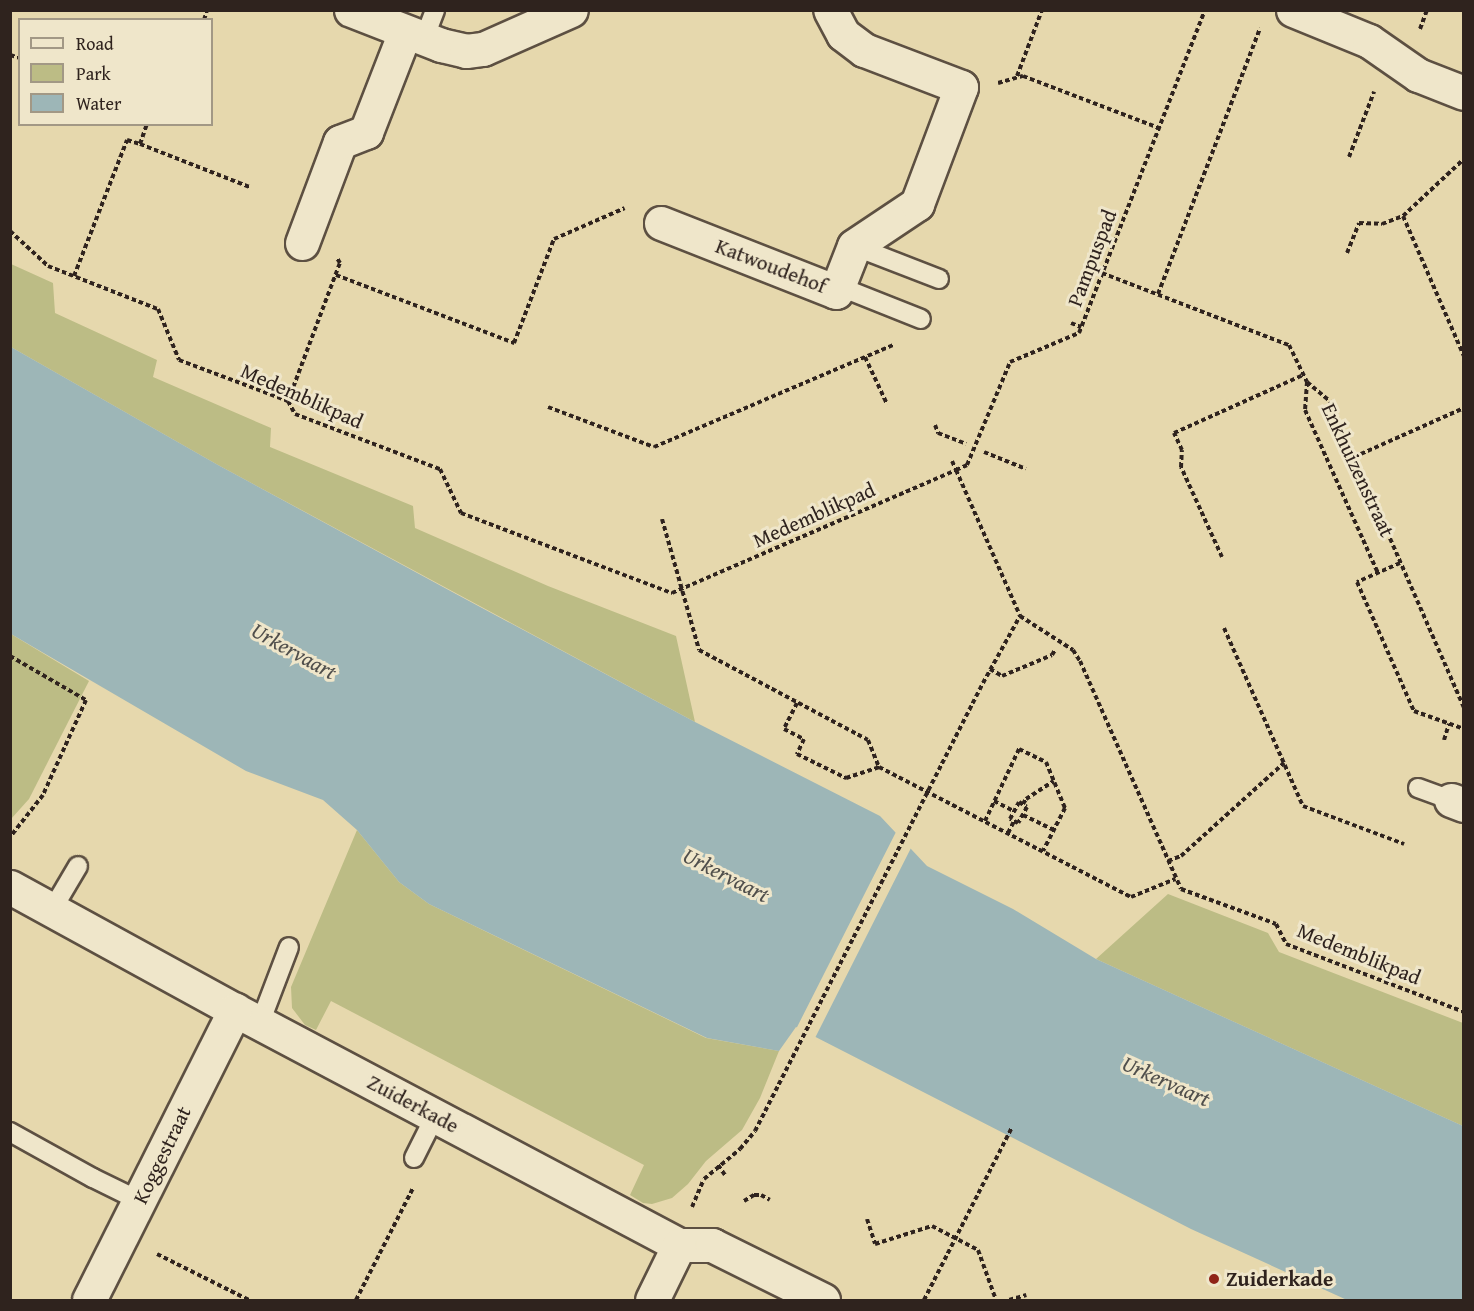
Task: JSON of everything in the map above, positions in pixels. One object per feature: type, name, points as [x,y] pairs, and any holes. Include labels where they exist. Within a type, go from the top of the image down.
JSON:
[{"type":"street","points":[[351,10],[421,27],[456,50],[483,49],[570,10]]},
{"type":"street","points":[[830,10],[843,34],[864,50],[961,87],[917,204],[854,246]]},
{"type":"street","points":[[1278,16],[1369,41],[1418,75],[1464,93]]},
{"type":"street","points":[[302,243],[340,142],[366,132],[421,27]]},
{"type":"street","name":"Katwoudehof","points":[[661,223],[836,292],[854,246]]},
{"type":"street","name":"Zuiderkade","points":[[10,887],[247,1016],[679,1245],[712,1245],[823,1300]]},
{"type":"street","name":"Koggestraat","points":[[89,1300],[140,1201],[247,1016]]},
{"type":"street","points":[[652,1300],[679,1245]]},
{"type":"lane","points":[[854,246],[939,279]]},
{"type":"lane","points":[[838,286],[921,319]]},
{"type":"lane","points":[[1418,788],[1457,802]]},
{"type":"lane","points":[[52,910],[78,866]]},
{"type":"lane","points":[[247,1016],[289,947]]},
{"type":"lane","points":[[414,1158],[435,1116]]},
{"type":"lane","points":[[10,1132],[140,1201]]},
{"type":"path","points":[[1017,77],[1042,10]]},
{"type":"path","name":"Pampuspad","points":[[956,470],[967,465],[1010,362],[1079,333],[1205,10]]},
{"type":"path","points":[[1418,33],[1427,10]]},
{"type":"path","points":[[1102,273],[1158,294],[1278,16]]},
{"type":"path","points":[[989,86],[1023,76],[1159,128]]},
{"type":"path","points":[[1349,156],[1376,87]]},
{"type":"path","points":[[140,144],[146,126]]},
{"type":"path","points":[[74,276],[127,140],[250,187]]},
{"type":"path","points":[[1347,253],[1359,223],[1383,224],[1403,216],[1464,159]]},
{"type":"path","points":[[336,275],[514,343],[554,239],[629,207]]},
{"type":"path","points":[[1403,216],[1464,356]]},
{"type":"path","name":"Medemblikpad","points":[[10,231],[48,266],[158,309],[179,360],[288,401],[295,414],[440,469],[461,513],[664,591],[672,593],[681,590],[956,470]]},
{"type":"path","points":[[288,401],[340,263],[334,255]]},
{"type":"path","name":"Enkhuizenstraat","points":[[1158,294],[1289,345],[1307,382],[1330,402],[1464,708]]},
{"type":"path","points":[[1071,323],[1081,327]]},
{"type":"path","points":[[548,407],[654,447],[893,345]]},
{"type":"path","points":[[865,357],[887,404]]},
{"type":"path","points":[[1222,557],[1181,467],[1182,450],[1174,433],[1303,375]]},
{"type":"path","name":"Enkhuizenstraat","points":[[1307,382],[1305,410],[1377,573]]},
{"type":"path","points":[[1354,457],[1464,408]]},
{"type":"path","points":[[935,425],[938,433],[966,444]]},
{"type":"path","points":[[984,452],[1026,469]]},
{"type":"path","points":[[662,519],[699,650],[868,740],[879,767],[1131,897],[1175,879],[1078,658],[1073,650],[1020,616],[952,461]]},
{"type":"path","name":"Enkhuizenstraat","points":[[1400,563],[1358,582],[1414,711],[1464,729]]},
{"type":"path","points":[[699,1188],[718,1165],[748,1140],[769,1103],[990,669],[1020,616]]},
{"type":"path","points":[[1224,628],[1303,806],[1404,844]]},
{"type":"path","points":[[990,669],[1002,676],[1052,654],[1055,650]]},
{"type":"path","points":[[10,656],[86,700],[43,795],[10,837]]},
{"type":"path","points":[[797,703],[784,729],[804,739],[797,754],[846,778],[879,767]]},
{"type":"path","points":[[1444,740],[1449,724]]},
{"type":"path","points":[[985,821],[1019,749],[1046,762],[1065,808],[1043,851]]},
{"type":"path","points":[[1168,861],[1181,856],[1284,763]]},
{"type":"path","points":[[1023,804],[1026,799],[1054,781]]},
{"type":"path","points":[[994,801],[1014,811]]},
{"type":"path","points":[[1019,802],[1023,804],[1027,807],[1018,823],[1010,819],[1019,802]]},
{"type":"path","points":[[1023,815],[1054,830]]},
{"type":"path","points":[[1008,833],[1014,821]]},
{"type":"path","name":"Medemblikpad","points":[[1175,879],[1180,889],[1276,924],[1286,944],[1464,1012]]},
{"type":"path","points":[[924,1300],[1012,1127]]},
{"type":"path","points":[[718,1165],[725,1175]]},
{"type":"path","points":[[356,1300],[415,1183]]},
{"type":"path","points":[[744,1201],[754,1195],[761,1195],[770,1200]]},
{"type":"path","points":[[867,1219],[875,1244],[932,1226],[978,1250],[996,1300]]},
{"type":"path","points":[[152,1252],[249,1300]]},
{"type":"path","points":[[1009,1300],[1026,1295]]},
{"type":"green space","points":[[11,264],[53,283],[55,313],[157,360],[153,377],[271,428],[270,447],[413,506],[415,528],[548,586],[676,636],[695,722],[218,465],[11,347]]},
{"type":"green space","points":[[11,634],[89,681],[29,799],[11,819]]},
{"type":"green space","points":[[357,830],[399,882],[429,904],[706,1038],[779,1051],[760,1098],[742,1130],[706,1161],[688,1184],[672,1198],[652,1204],[643,1203],[630,1195],[644,1165],[331,1001],[316,1030],[305,1025],[292,1008],[291,987]]},
{"type":"green space","points":[[1168,894],[1268,933],[1279,952],[1463,1023],[1463,1126],[1096,959]]},
{"type":"water","name":"Urkervaart","points":[[11,347],[218,465],[456,594],[695,722],[880,816],[927,866],[1013,909],[1096,959],[1463,1126],[1463,1300],[1347,1300],[1191,1229],[796,1027],[779,1051],[707,1038],[429,904],[399,882],[357,830],[323,800],[246,771],[11,634]]},
{"type":"pier","points":[[897,830],[912,846],[814,1040],[796,1031],[791,1039]]},
{"type":"place","name":"Zuiderkade","points":[[1214,1279]]}]
